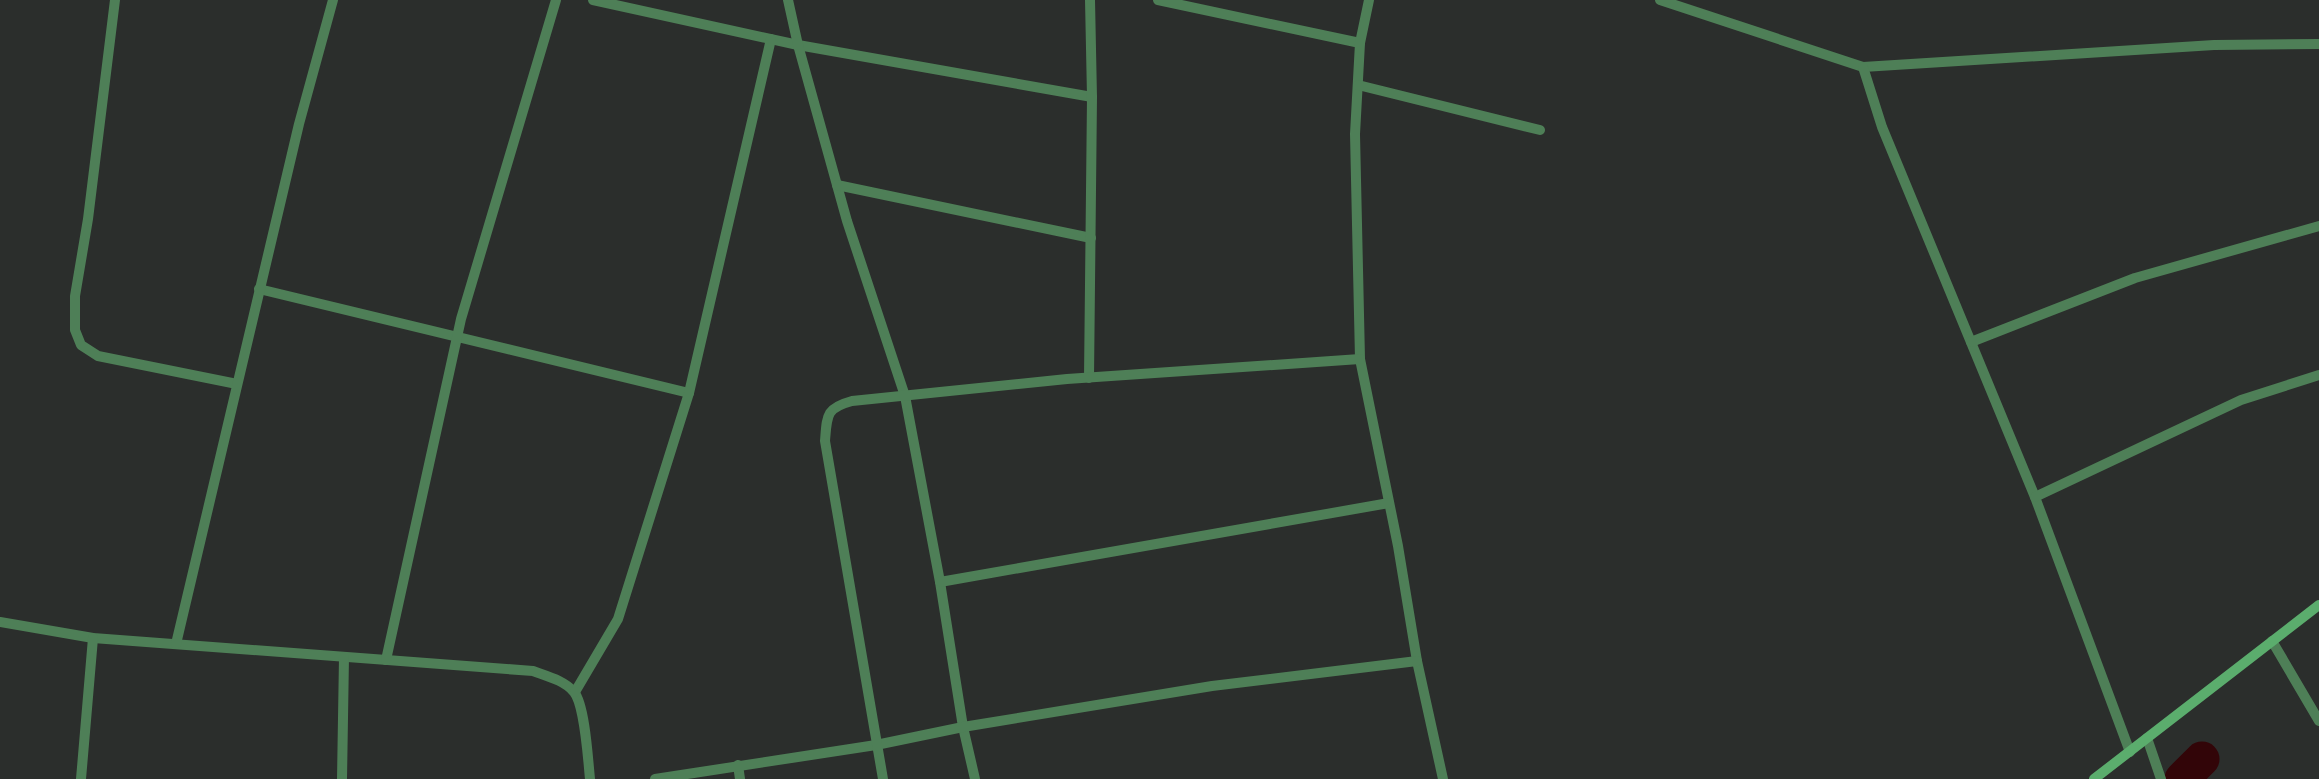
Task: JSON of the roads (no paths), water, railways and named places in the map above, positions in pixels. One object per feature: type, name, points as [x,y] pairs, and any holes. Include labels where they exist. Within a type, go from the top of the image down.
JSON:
[{"type":"main road","points":[[2094,779],[2319,605]]},
{"type":"street","points":[[115,0],[88,219],[75,296],[75,330],[81,345],[98,356],[237,384]]},
{"type":"street","points":[[176,644],[299,124],[333,0]]},
{"type":"street","points":[[386,660],[457,336],[556,0]]},
{"type":"street","points":[[594,0],[798,45],[1092,97]]},
{"type":"street","points":[[788,0],[798,45],[847,221],[905,396],[940,582],[963,727],[975,779]]},
{"type":"street","points":[[1089,378],[1092,97],[1090,0]]},
{"type":"street","points":[[1158,0],[1360,42]]},
{"type":"street","points":[[1369,0],[1360,42],[1355,134],[1360,360],[1389,503],[1417,661],[1443,779]]},
{"type":"street","points":[[1660,0],[1862,67],[2214,45],[2319,44]]},
{"type":"street","points":[[575,692],[618,619],[688,393],[771,39]]},
{"type":"street","points":[[1862,67],[1882,127],[2035,497],[2130,752]]},
{"type":"street","points":[[1358,85],[1540,130]]},
{"type":"street","points":[[837,185],[1091,238]]},
{"type":"street","points":[[1971,342],[2134,278],[2319,226]]},
{"type":"street","points":[[259,289],[688,393]]},
{"type":"street","points":[[883,779],[825,441],[829,414],[836,405],[852,401],[1089,378],[1360,360]]},
{"type":"street","points":[[2035,497],[2241,400],[2319,376]]},
{"type":"street","points":[[940,582],[1389,503]]},
{"type":"street","points":[[0,622],[93,638],[533,672],[560,681],[575,692],[582,716],[590,779]]},
{"type":"street","points":[[81,779],[93,638]]},
{"type":"street","points":[[2272,641],[2319,721]]},
{"type":"street","points":[[342,779],[344,657]]},
{"type":"street","points":[[655,779],[876,745],[963,727],[1212,686],[1417,661]]},
{"type":"street","points":[[2146,738],[2161,779]]},
{"type":"street","points":[[738,765],[740,779]]},
{"type":"waterway","points":[[2182,779],[2202,759]]}]
